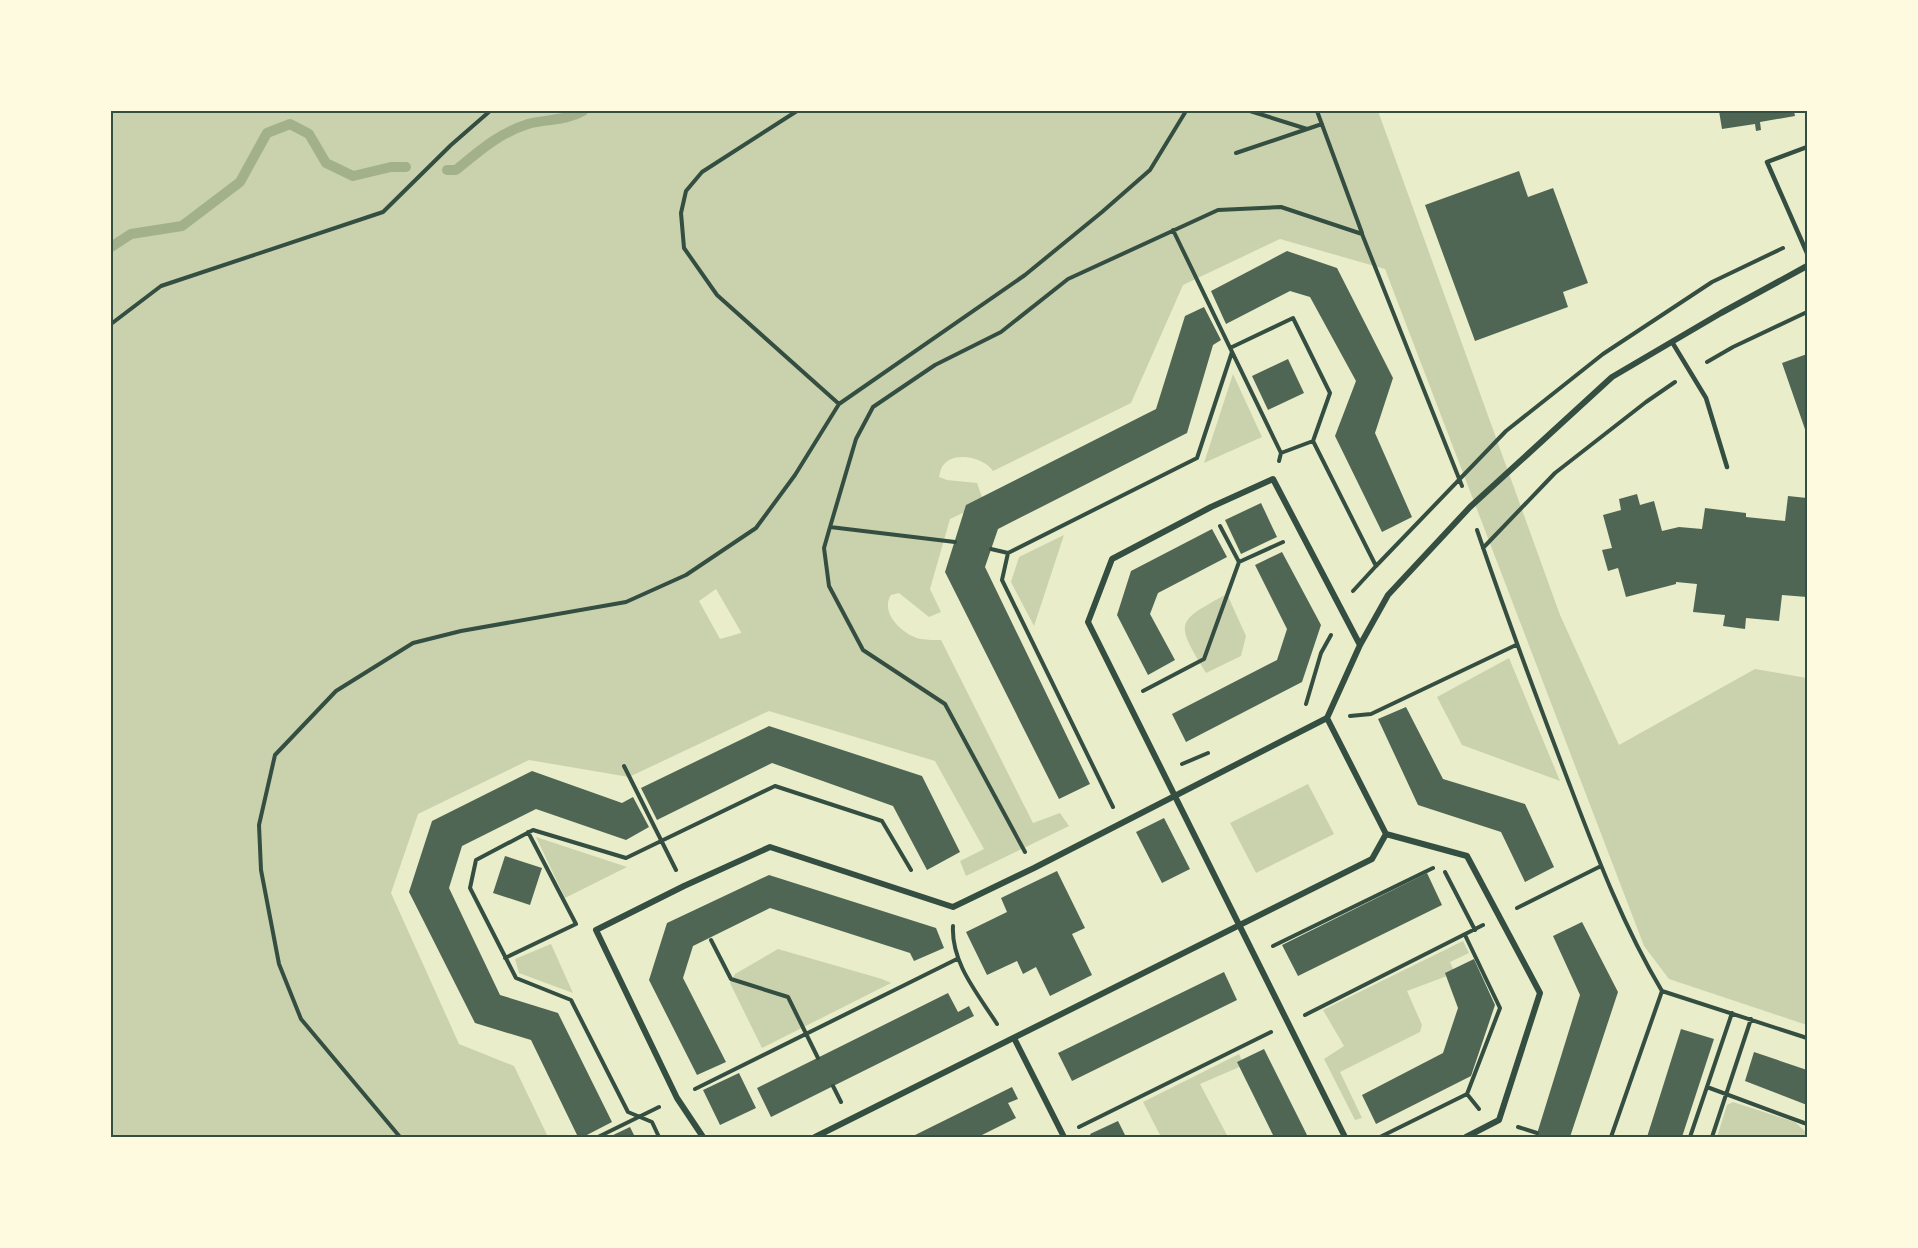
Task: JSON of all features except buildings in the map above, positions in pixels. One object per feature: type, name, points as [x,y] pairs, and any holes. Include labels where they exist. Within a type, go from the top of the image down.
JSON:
[{"type":"street","points":[[703,1137],[677,1098],[596,930],[684,886],[771,848],[953,908],[1327,718],[1360,645],[1388,595],[1470,507],[1612,377],[1807,266]]},
{"type":"street","points":[[1345,1137],[1088,622],[1112,559],[1210,507],[1273,478],[1360,645]]},
{"type":"street","points":[[1327,718],[1386,834],[1467,856],[1540,993],[1498,1120],[1466,1137]]},
{"type":"street","points":[[815,1137],[1372,859],[1386,834]]},
{"type":"street","points":[[1011,1040],[1063,1136]]},
{"type":"lane","points":[[1807,147],[1767,162],[1807,253]]},
{"type":"lane","points":[[1672,342],[1706,398],[1727,467]]},
{"type":"path","points":[[111,324],[161,286],[382,212],[450,145],[490,111]]},
{"type":"path","points":[[797,111],[702,172],[686,190],[681,213],[684,248],[717,295],[839,404]]},
{"type":"path","points":[[400,1137],[301,1019],[279,964],[261,870],[259,825],[275,755],[336,691],[413,643],[461,631],[626,602],[686,575],[756,528],[795,475],[839,404],[1025,275],[1102,212],[1150,170],[1186,111]]},
{"type":"path","points":[[1250,111],[1307,129]]},
{"type":"path","points":[[1317,111],[1362,234],[1470,507],[1516,645],[1601,866],[1651,972],[1662,991],[1807,1038]]},
{"type":"path","points":[[1236,153],[1322,124]]},
{"type":"path","points":[[1034,868],[945,704],[863,650],[829,585],[824,548],[856,439],[873,407],[935,365],[1001,332],[1068,279],[1218,210],[1281,207],[1362,234]]},
{"type":"path","points":[[1173,230],[1281,453],[1273,478]]},
{"type":"path","points":[[1483,548],[1555,473],[1646,402],[1690,372],[1733,347],[1807,312]]},
{"type":"path","points":[[1281,453],[1313,441]]},
{"type":"path","points":[[1210,507],[1239,562]]},
{"type":"path","points":[[830,527],[955,542]]},
{"type":"path","points":[[1126,700],[1204,659],[1239,562],[1302,534]]},
{"type":"path","points":[[991,549],[1008,553]]},
{"type":"path","points":[[1327,718],[1371,714],[1516,645]]},
{"type":"path","points":[[624,766],[684,886]]},
{"type":"path","points":[[506,958],[576,924],[528,832]]},
{"type":"path","points":[[1255,955],[1441,864],[1475,930]]},
{"type":"path","points":[[1063,1136],[1601,866]]},
{"type":"path","points":[[953,908],[952,936],[957,960],[1011,1040]]},
{"type":"path","points":[[1380,1137],[1467,1094],[1500,1008],[1465,935]]},
{"type":"path","points":[[711,940],[731,979],[788,997],[818,1058]]},
{"type":"path","points":[[598,1137],[957,960]]},
{"type":"path","points":[[1611,1137],[1662,991]]},
{"type":"path","points":[[1690,1137],[1732,1013]]},
{"type":"path","points":[[1712,1137],[1751,1019]]},
{"type":"path","points":[[1707,1087],[1807,1124]]},
{"type":"green space","points":[[111,111],[1378,111],[1560,615],[1619,745],[1755,669],[1807,678],[1807,1025],[1669,979],[1644,946],[1385,269],[1280,239],[1183,285],[1131,403],[993,471],[983,462],[968,457],[953,458],[947,462],[941,468],[939,477],[977,483],[984,503],[950,519],[930,589],[941,612],[929,617],[899,593],[891,595],[888,602],[891,616],[901,629],[921,639],[941,640],[1033,823],[1060,813],[1069,826],[966,876],[960,861],[984,849],[935,761],[769,711],[629,777],[529,760],[418,814],[391,893],[459,1044],[514,1066],[548,1137],[111,1137]],"holes":[[[716,589],[741,632],[720,639],[699,601]]]},
{"type":"green space","points":[[1233,374],[1262,437],[1204,463]]},
{"type":"green space","points":[[1064,535],[1034,626],[1011,582],[1019,557]]},
{"type":"green space","points":[[1227,594],[1246,636],[1241,656],[1206,673],[1189,643],[1185,625],[1197,611]]},
{"type":"green space","points":[[1509,658],[1560,781],[1462,745],[1437,697]]},
{"type":"green space","points":[[1308,784],[1334,834],[1256,873],[1230,823]]},
{"type":"green space","points":[[536,837],[627,867],[565,898]]},
{"type":"green space","points":[[1463,941],[1469,953],[1450,962],[1455,973],[1407,991],[1422,1025],[1420,1032],[1340,1072],[1362,1118],[1355,1120],[1324,1059],[1344,1046],[1323,1010]]},
{"type":"green space","points":[[551,944],[573,993],[519,973],[515,959]]},
{"type":"green space","points":[[778,949],[891,983],[762,1048],[730,983],[735,974]]},
{"type":"green space","points":[[1239,1054],[1244,1065],[1200,1084],[1228,1137],[1161,1137],[1143,1102]]},
{"type":"green space","points":[[1733,1102],[1795,1122],[1807,1133],[1807,1137],[1717,1137],[1727,1105]]},
{"type":"waterway","points":[[447,170],[456,170],[489,144],[517,128],[535,122],[570,117],[583,111]]},
{"type":"waterway","points":[[111,247],[131,234],[182,226],[240,182],[267,133],[290,124],[309,134],[326,163],[353,176],[391,167],[406,167]]}]
